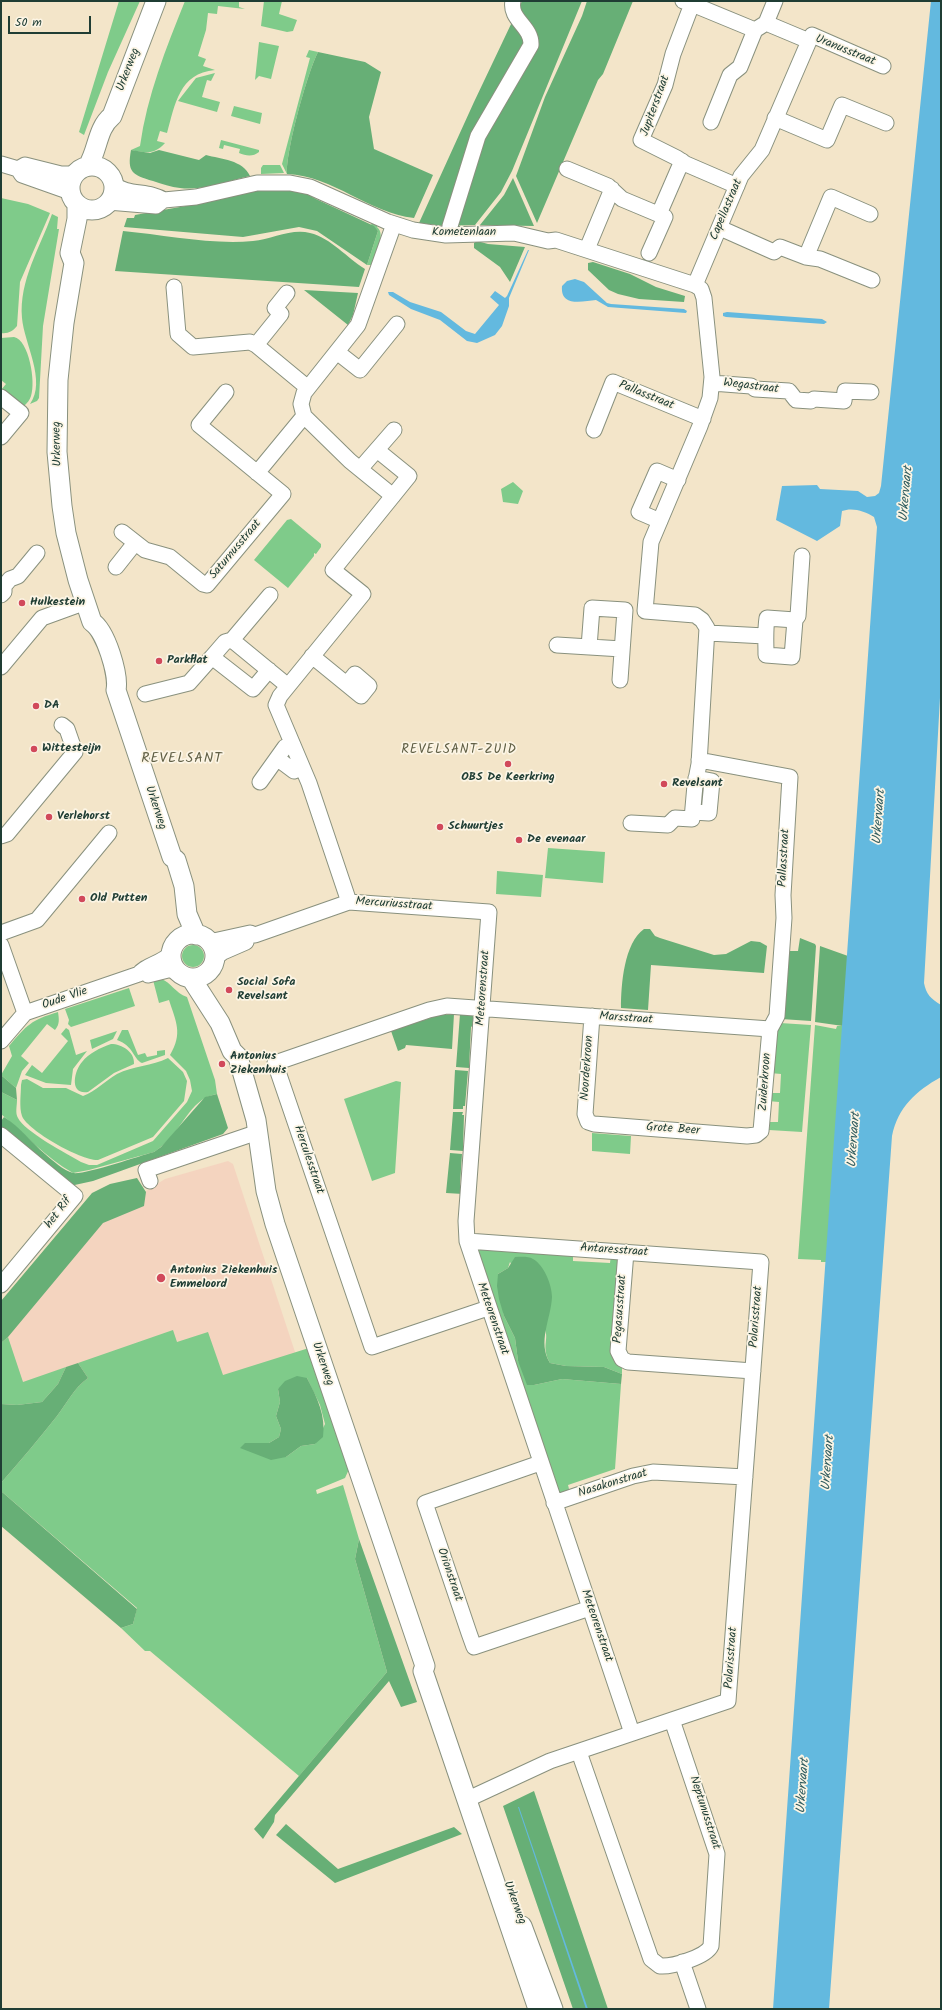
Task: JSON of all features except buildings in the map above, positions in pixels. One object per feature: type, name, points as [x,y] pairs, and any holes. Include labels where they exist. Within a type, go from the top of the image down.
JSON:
[{"type":"main road","name":"Urkerweg","points":[[81,170],[94,153],[105,122],[112,116],[156,1]]},
{"type":"main road","name":"Urkerweg","points":[[110,177],[106,158],[115,125],[112,116]]},
{"type":"main road","points":[[97,166],[110,177],[113,194],[102,206],[86,209],[74,198],[70,182],[81,170],[97,166]]},
{"type":"main road","name":"Urkerweg","points":[[74,198],[77,219],[70,253],[74,263],[60,353],[57,452],[66,533],[92,622],[90,627],[97,658],[102,673],[111,687],[116,690],[172,858],[176,860],[183,879],[193,956],[214,996],[231,1023],[240,1048],[238,1057],[251,1098],[258,1132],[266,1191],[275,1224],[425,1666],[430,1668],[434,1678],[538,2009]]},
{"type":"main road","name":"Urkerweg","points":[[74,263],[80,258],[90,221],[102,206]]},
{"type":"main road","name":"Urkerweg","points":[[472,1798],[553,2009]]},
{"type":"street","points":[[450,235],[450,226],[478,136],[531,45],[529,34],[512,12],[513,1]]},
{"type":"street","points":[[711,122],[730,75],[740,67],[775,1]]},
{"type":"street","name":"Uranusstraat","points":[[687,3],[809,41],[812,35],[883,66]]},
{"type":"street","name":"Jupiterstraat","points":[[687,3],[665,85],[641,140],[682,161],[737,186]]},
{"type":"street","name":"Capellastraat","points":[[695,285],[741,176],[762,150],[809,41]]},
{"type":"street","points":[[775,118],[827,140],[842,104],[886,123]]},
{"type":"street","points":[[659,214],[682,161]]},
{"type":"street","points":[[1,164],[18,169],[22,175],[74,198]]},
{"type":"street","points":[[18,169],[25,165],[61,174],[81,170]]},
{"type":"street","points":[[567,169],[612,189],[622,199],[665,216],[649,253]]},
{"type":"street","name":"Kometenlaan","points":[[110,177],[124,190],[157,196],[164,200]]},
{"type":"street","name":"Kometenlaan","points":[[102,206],[156,206],[164,200],[196,198],[265,182],[290,183],[310,187],[394,224],[426,232],[450,235],[514,233],[548,242],[556,240],[588,249],[695,285]]},
{"type":"street","points":[[588,249],[612,189]]},
{"type":"street","points":[[806,257],[823,198],[831,197],[870,214]]},
{"type":"street","points":[[393,496],[360,469],[304,416],[301,402],[303,394],[358,325],[394,224]]},
{"type":"street","points":[[720,228],[774,252],[780,247],[806,257],[820,259],[872,280]]},
{"type":"street","points":[[631,823],[668,826],[675,818],[692,819],[693,812],[710,813],[712,781],[696,778],[699,760],[708,633],[704,622],[696,615],[644,611],[649,547],[709,402],[712,382],[704,298],[700,289],[695,285]]},
{"type":"street","points":[[174,287],[178,334],[193,347],[250,342],[256,345],[308,388]]},
{"type":"street","points":[[256,345],[282,314],[274,308],[286,293]]},
{"type":"street","points":[[337,352],[360,370],[397,324]]},
{"type":"street","name":"Pallasstraat","points":[[594,430],[614,382],[703,419]]},
{"type":"street","name":"Wegastraat","points":[[712,382],[751,386],[755,389],[789,391],[796,400],[811,401],[814,399],[844,401],[845,391],[871,392]]},
{"type":"street","name":"Saturnusstraat","points":[[122,532],[148,552],[170,557],[203,584],[208,584],[283,494],[199,426],[226,392]]},
{"type":"street","points":[[1,397],[21,413],[1,438]]},
{"type":"street","points":[[257,473],[304,416]]},
{"type":"street","points":[[360,469],[394,430]]},
{"type":"street","points":[[349,902],[309,783],[276,705],[280,696],[363,594],[333,570],[409,476],[378,450]]},
{"type":"street","points":[[660,521],[640,512],[652,480],[657,471],[678,480]]},
{"type":"street","points":[[116,566],[135,543]]},
{"type":"street","points":[[1,595],[4,592],[4,586],[10,579],[18,576],[37,553]]},
{"type":"street","points":[[795,620],[767,618],[765,636],[767,641],[766,655],[792,657],[795,620],[798,616],[802,556]]},
{"type":"street","points":[[145,694],[189,682],[225,642],[232,640],[270,595]]},
{"type":"street","points":[[1,667],[42,618],[86,602]]},
{"type":"street","points":[[589,647],[592,608],[625,610],[645,608]]},
{"type":"street","points":[[620,680],[625,610]]},
{"type":"street","points":[[708,633],[765,636]]},
{"type":"street","points":[[232,640],[288,686]]},
{"type":"street","points":[[557,645],[622,649]]},
{"type":"street","points":[[312,656],[346,684]]},
{"type":"street","points":[[212,657],[253,689],[269,670]]},
{"type":"street","points":[[1,836],[7,834],[75,752],[67,729],[62,725]]},
{"type":"street","points":[[260,782],[278,759],[285,747],[292,744]]},
{"type":"street","points":[[278,759],[294,771],[302,768]]},
{"type":"street","name":"Pallasstraat","points":[[699,760],[790,776],[783,895],[784,918],[777,1008],[776,1020],[770,1029]]},
{"type":"street","points":[[1,933],[37,920],[109,833]]},
{"type":"street","name":"Mercuriusstraat","points":[[193,956],[228,949],[252,939],[255,935],[349,902],[465,910]]},
{"type":"street","name":"Meteorenstraat","points":[[465,910],[490,912],[466,1220],[466,1241],[632,1733]]},
{"type":"street","points":[[1,945],[24,1013],[1,1042]]},
{"type":"street","name":"Oude Vlie","points":[[24,1013],[139,974],[142,970],[163,961],[193,956]]},
{"type":"street","name":"Herculesstraat","points":[[482,1008],[451,1006],[433,1008],[275,1063],[372,1347],[488,1308]]},
{"type":"street","name":"Marsstraat","points":[[482,1008],[770,1029]]},
{"type":"street","name":"Noorderkroon","points":[[587,1120],[585,1114],[592,1016]]},
{"type":"street","name":"Zuiderkroon","points":[[759,1133],[762,1126],[770,1029]]},
{"type":"street","name":"Grote Beer","points":[[587,1120],[598,1124],[747,1136],[759,1133]]},
{"type":"street","points":[[150,1181],[146,1170],[258,1132]]},
{"type":"street","name":"het Rif","points":[[1,1135],[75,1196],[1,1285]]},
{"type":"street","name":"Antaresstraat","points":[[466,1241],[761,1262]]},
{"type":"street","name":"Pegasusstraat","points":[[626,1252],[618,1351],[620,1357],[626,1361],[753,1371]]},
{"type":"street","name":"Polarisstraat","points":[[472,1798],[550,1762],[728,1701],[761,1262]]},
{"type":"street","name":"Orionstraat","points":[[540,1463],[425,1503],[469,1634],[474,1647],[590,1608]]},
{"type":"street","name":"Nasakonstraat","points":[[554,1503],[633,1476],[653,1472],[745,1477]]},
{"type":"street","name":"Neptunusstraat","points":[[580,1752],[651,1959],[660,1966],[682,1962],[705,1954],[711,1946],[718,1857],[672,1720]]},
{"type":"street","points":[[682,1962],[698,2009]]},
{"type":"shaded area","name":"Antonius Ziekenhuis Emmeloord","points":[[228,1161],[233,1164],[297,1358],[218,1378],[18,1390],[1,1335],[100,1220],[165,1179]]},
{"type":"green space","points":[[119,1],[140,1],[108,72],[84,135],[79,132]]},
{"type":"green space","points":[[185,1],[239,1],[239,7],[245,9],[218,6],[217,14],[208,13],[206,30],[198,56],[206,59],[203,66],[215,70],[203,72],[193,77],[180,92],[167,133],[160,131],[157,141],[165,143],[161,147],[150,152],[131,150],[140,146],[152,91],[164,54]]},
{"type":"green space","points":[[264,1],[282,1],[279,14],[297,20],[293,31],[287,32],[261,26]]},
{"type":"green space","points":[[522,1],[582,1],[512,171],[501,192],[475,225],[444,226],[419,223],[474,102]]},
{"type":"green space","points":[[587,1],[633,1],[603,74],[598,80],[537,223],[516,176],[545,97],[582,16]]},
{"type":"green space","points":[[259,42],[279,46],[271,79],[259,76],[255,80]]},
{"type":"green space","points":[[309,50],[318,52],[308,77],[293,131],[287,174],[282,164],[310,58],[306,57]]},
{"type":"green space","points":[[318,52],[365,62],[381,72],[369,117],[374,149],[433,175],[414,218],[398,215],[382,209],[320,181],[304,176],[287,174],[293,131],[308,77]]},
{"type":"green space","points":[[215,73],[211,81],[207,80],[202,97],[220,102],[217,112],[178,101],[196,78]]},
{"type":"green space","points":[[234,106],[262,113],[260,124],[231,116]]},
{"type":"green space","points":[[221,140],[259,150],[259,152],[254,155],[247,155],[239,153],[240,149],[224,145],[223,149],[219,148]]},
{"type":"green space","points":[[131,150],[150,153],[159,150],[199,160],[206,155],[225,159],[237,163],[247,171],[250,176],[206,187],[188,189],[173,187],[140,177],[133,172],[130,163]]},
{"type":"green space","points":[[263,165],[280,165],[284,173],[261,174],[261,168]]},
{"type":"green space","points":[[513,178],[534,226],[480,225],[504,195]]},
{"type":"green space","points":[[266,188],[303,192],[374,226],[378,231],[367,265],[317,231],[299,227],[243,237],[124,227],[127,218],[134,218],[135,215],[191,205]]},
{"type":"green space","points":[[1,198],[28,204],[50,213],[20,282],[17,326],[10,332],[6,333],[1,333]]},
{"type":"green space","points":[[52,214],[58,217],[57,229],[59,229],[43,326],[39,398],[37,401],[30,404],[35,395],[36,384],[33,362],[22,318],[22,304],[31,264]]},
{"type":"green space","points":[[373,221],[378,224],[377,227],[381,235],[377,251],[371,265],[367,265],[378,231],[371,225]]},
{"type":"green space","points":[[123,231],[221,242],[253,241],[296,232],[310,233],[325,239],[365,269],[359,287],[115,271]]},
{"type":"green space","points":[[477,241],[488,244],[525,247],[510,282],[500,267],[474,248],[474,243]]},
{"type":"green space","points":[[593,262],[630,274],[656,287],[685,296],[684,302],[639,299],[618,294],[609,290],[588,270],[588,263]]},
{"type":"green space","points":[[304,290],[358,293],[353,315],[348,325]]},
{"type":"green space","points":[[14,337],[24,346],[32,372],[33,381],[31,396],[24,406],[18,401],[16,403],[1,390],[6,384],[1,380],[1,338]]},
{"type":"green space","points":[[513,482],[523,491],[518,504],[503,502],[501,489]]},
{"type":"green space","points":[[291,519],[321,544],[321,547],[316,554],[314,553],[314,556],[288,588],[254,560],[287,520]]},
{"type":"green space","points":[[548,848],[605,852],[603,883],[545,878]]},
{"type":"green space","points":[[497,871],[543,875],[541,897],[496,894]]},
{"type":"green space","points":[[644,929],[650,929],[655,936],[660,938],[714,955],[726,954],[751,941],[760,942],[767,946],[764,973],[651,965],[648,1010],[621,1008],[623,977],[628,954],[637,935]]},
{"type":"green space","points":[[800,938],[815,944],[816,946],[811,1021],[781,1019],[789,951],[798,951]]},
{"type":"green space","points":[[193,945],[197,946],[203,952],[203,960],[197,966],[193,967],[189,966],[183,960],[182,956],[183,952],[189,946]]},
{"type":"green space","points":[[820,946],[848,956],[843,1026],[815,1022]]},
{"type":"green space","points":[[161,979],[179,993],[187,997],[215,1080],[217,1094],[206,1097],[198,1103],[169,1139],[154,1152],[73,1173],[45,1153],[1,1114],[1,1092],[17,1100],[17,1116],[28,1129],[56,1148],[89,1165],[97,1165],[153,1141],[187,1102],[192,1091],[190,1080],[186,1071],[170,1055],[176,1040],[177,1028],[169,1000],[159,1003],[153,980]]},
{"type":"green space","points":[[129,988],[135,1006],[71,1027],[68,1024],[69,1020],[65,1009]]},
{"type":"green space","points":[[58,1012],[59,1019],[57,1028],[55,1030],[47,1024],[21,1056],[29,1063],[22,1071],[16,1088],[1,1075],[12,1056],[9,1046],[30,1024]]},
{"type":"green space","points":[[454,1014],[452,1049],[406,1045],[405,1048],[398,1051],[391,1031],[439,1015]]},
{"type":"green space","points":[[460,1014],[473,1015],[475,1024],[471,1027],[469,1068],[456,1067]]},
{"type":"green space","points":[[780,1023],[811,1025],[802,1132],[769,1130],[770,1122],[778,1122],[779,1102],[768,1101],[769,1093],[780,1093],[781,1074],[770,1073],[773,1042]]},
{"type":"green space","points":[[815,1025],[836,1029],[837,1026],[843,1026],[827,1262],[821,1262],[821,1260],[798,1259]]},
{"type":"green space","points":[[66,1028],[69,1030],[76,1055],[87,1051],[73,1069],[71,1085],[46,1083],[25,1075],[32,1065],[42,1073],[68,1041],[61,1034]]},
{"type":"green space","points":[[122,1030],[128,1030],[138,1055],[145,1053],[147,1057],[157,1055],[157,1051],[165,1050],[165,1055],[142,1063],[127,1046],[117,1040]]},
{"type":"green space","points":[[117,1031],[113,1039],[92,1049],[90,1040]]},
{"type":"green space","points":[[111,1044],[119,1045],[130,1052],[134,1060],[134,1064],[114,1073],[88,1092],[78,1090],[75,1082],[75,1076],[79,1066],[95,1051]]},
{"type":"green space","points":[[168,1058],[183,1072],[187,1081],[184,1101],[153,1137],[98,1160],[80,1156],[56,1144],[34,1129],[22,1116],[20,1105],[22,1080],[27,1079],[43,1088],[66,1088],[83,1096],[123,1071],[156,1063]]},
{"type":"green space","points":[[455,1070],[468,1071],[465,1106],[463,1106],[463,1109],[453,1109]]},
{"type":"green space","points":[[1,1075],[16,1088],[17,1100],[1,1092]]},
{"type":"green space","points":[[396,1081],[401,1082],[395,1173],[372,1181],[344,1099]]},
{"type":"green space","points":[[217,1094],[228,1128],[223,1134],[93,1181],[70,1186],[1,1129],[1,1121],[4,1117],[15,1125],[58,1165],[70,1172],[79,1173],[154,1152],[161,1147],[205,1097]]},
{"type":"green space","points":[[453,1112],[463,1112],[462,1115],[464,1115],[463,1151],[450,1150]]},
{"type":"green space","points":[[592,1133],[631,1136],[630,1154],[592,1151]]},
{"type":"green space","points":[[450,1153],[462,1154],[460,1185],[463,1188],[463,1194],[446,1193]]},
{"type":"green space","points":[[137,1178],[146,1192],[144,1206],[103,1223],[8,1337],[1,1343],[1,1301],[92,1193],[110,1184]]},
{"type":"green space","points":[[480,1249],[573,1253],[573,1261],[610,1263],[611,1255],[618,1258],[621,1275],[616,1280],[612,1332],[622,1365],[622,1374],[604,1367],[566,1366],[550,1363],[546,1352],[545,1330],[533,1304],[510,1262],[508,1268],[498,1274],[504,1316],[515,1338],[518,1361],[534,1385],[562,1379],[621,1384],[615,1469],[568,1485],[570,1493],[559,1492],[553,1482],[556,1481],[548,1458],[546,1458],[477,1254]]},
{"type":"green space","points":[[515,1257],[527,1257],[533,1259],[544,1270],[549,1281],[552,1297],[546,1330],[545,1347],[546,1355],[550,1363],[566,1366],[604,1367],[622,1374],[621,1384],[562,1379],[527,1385],[518,1361],[515,1338],[504,1316],[497,1286],[498,1274],[508,1268]]},
{"type":"green space","points":[[173,1330],[177,1342],[208,1332],[223,1375],[309,1348],[350,1467],[345,1478],[316,1490],[317,1494],[343,1485],[359,1539],[355,1559],[387,1672],[299,1776],[150,1651],[145,1651],[121,1628],[133,1624],[137,1608],[1,1491],[1,1483],[50,1425],[75,1391],[88,1378],[78,1363]],"holes":[[[307,1378],[320,1405],[325,1424],[315,1444],[301,1446],[286,1457],[245,1443],[269,1443],[279,1437],[281,1429],[276,1416],[280,1402],[278,1389]]]},
{"type":"green space","points":[[8,1337],[23,1382],[66,1367],[58,1384],[42,1402],[17,1405],[1,1404],[1,1343]]},
{"type":"green space","points":[[78,1363],[88,1378],[75,1391],[50,1425],[1,1483],[1,1404],[17,1405],[42,1402],[58,1384],[66,1367]]},
{"type":"green space","points":[[297,1376],[307,1378],[317,1399],[322,1414],[324,1429],[323,1437],[315,1444],[301,1446],[286,1457],[271,1460],[240,1448],[245,1443],[269,1443],[279,1437],[281,1429],[276,1416],[280,1402],[278,1389],[285,1381]]},
{"type":"green space","points":[[1,1491],[137,1609],[133,1624],[121,1628],[1,1526]]},
{"type":"green space","points":[[359,1539],[417,1702],[401,1707],[389,1681],[275,1815],[274,1822],[263,1839],[254,1829],[387,1672],[355,1559]]},
{"type":"green space","points":[[534,1791],[608,2009],[573,2009],[503,1806]]},
{"type":"green space","points":[[286,1824],[338,1869],[454,1827],[462,1834],[335,1883],[276,1835]]},
{"type":"water","name":"Urkervaart","points":[[931,1],[941,1],[941,680],[924,983],[930,996],[934,1001],[941,1005],[941,1077],[916,1094],[909,1101],[899,1117],[892,1136],[829,2009],[773,2009],[877,527],[874,517],[863,511],[850,509],[842,511],[840,526],[817,541],[776,520],[782,486],[817,485],[820,489],[858,491],[867,497],[875,496],[879,493],[881,486]]},
{"type":"water","points":[[528,250],[509,298],[509,306],[502,326],[495,335],[477,343],[467,341],[440,320],[411,309],[389,295],[388,292],[393,292],[410,302],[441,312],[466,331],[475,334],[499,305],[490,297],[495,291],[505,298],[507,296]]},
{"type":"water","points":[[575,279],[584,282],[607,303],[684,309],[687,311],[686,313],[608,307],[596,300],[574,302],[565,298],[562,293],[562,286],[567,281]]},
{"type":"water","points":[[727,312],[822,319],[827,322],[824,324],[723,316],[723,313]]},
{"type":"water","points":[[519,1807],[588,2009],[586,2009]]},
{"type":"place","name":"Hulkestein","points":[[22,603]]},
{"type":"place","name":"Parkflat","points":[[159,661]]},
{"type":"place","name":"DA","points":[[36,706]]},
{"type":"place","name":"Wittesteijn","points":[[34,749]]},
{"type":"place","name":"OBS De Keerkring","points":[[508,764]]},
{"type":"place","name":"Revelsant","points":[[664,784]]},
{"type":"place","name":"Verlehorst","points":[[49,817]]},
{"type":"place","name":"Schuurtjes","points":[[440,827]]},
{"type":"place","name":"De evenaar","points":[[519,840]]},
{"type":"place","name":"Old Putten","points":[[82,899]]},
{"type":"place","name":"Social Sofa Revelsant","points":[[229,990]]},
{"type":"place","name":"Antonius Ziekenhuis","points":[[222,1064]]},
{"type":"place","name":"Antonius Ziekenhuis Emmeloord","points":[[161,1278]]},
{"type":"district","name":"REVELSANT-ZUID","points":[[459,751]]},
{"type":"district","name":"REVELSANT","points":[[182,760]]}]
